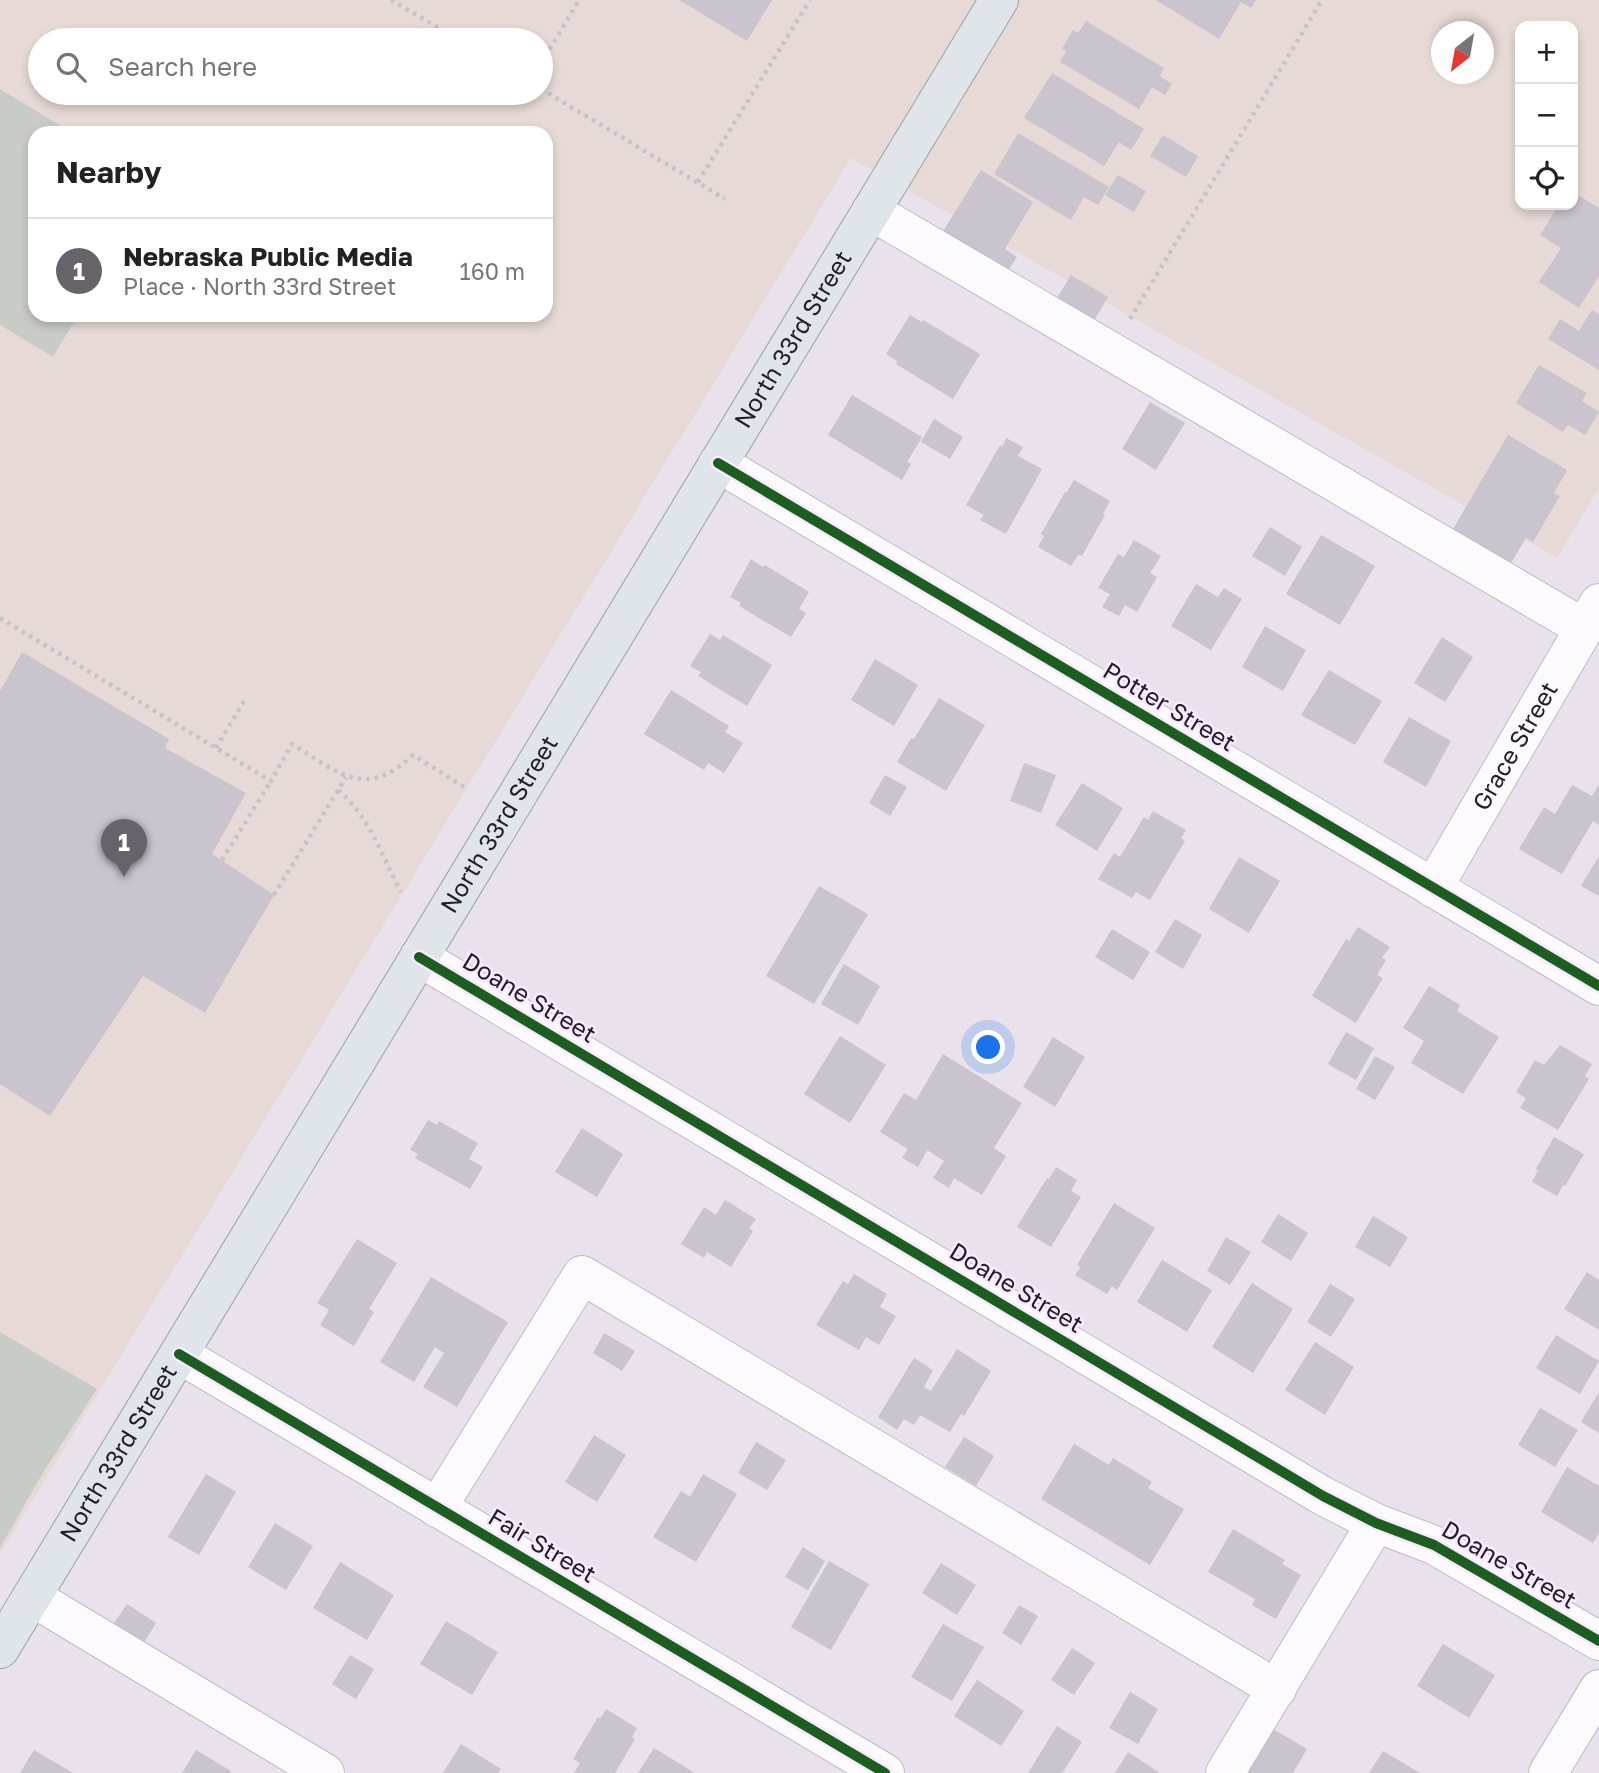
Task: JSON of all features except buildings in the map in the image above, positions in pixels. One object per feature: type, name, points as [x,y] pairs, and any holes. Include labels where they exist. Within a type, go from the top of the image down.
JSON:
[{"type":"main road","name":"North 33rd Street","points":[[0,1649],[999,0]]},
{"type":"street","points":[[872,211],[1591,616]]},
{"type":"street","name":"Potter Street","points":[[718,463],[1599,986]]},
{"type":"street","name":"Grace Street","points":[[1433,888],[1591,616]]},
{"type":"street","name":"Doane Street","points":[[419,957],[1311,1489],[1349,1511],[1434,1545],[1463,1560],[1599,1641]]},
{"type":"street","points":[[437,1508],[582,1275],[1278,1689]]},
{"type":"street","name":"Fair Street","points":[[178,1354],[885,1773]]},
{"type":"street","points":[[1225,1773],[1376,1523]]},
{"type":"street","points":[[32,1597],[325,1773]]},
{"type":"street","points":[[1548,1773],[1599,1689]]},
{"type":"path","points":[[391,0],[439,28]]},
{"type":"path","points":[[553,44],[579,0]]},
{"type":"path","points":[[698,182],[810,0]]},
{"type":"path","points":[[1128,323],[1322,0]]},
{"type":"path","points":[[553,96],[726,199]]},
{"type":"path","points":[[0,618],[271,781]]},
{"type":"path","points":[[216,748],[246,698]]},
{"type":"path","points":[[222,860],[292,744],[346,777],[379,779],[400,767],[412,755],[464,787]]},
{"type":"path","points":[[274,895],[346,777]]},
{"type":"path","points":[[338,790],[367,821],[401,892]]},
{"type":"shaded area","points":[[0,0],[1599,0],[1599,488],[1557,558],[851,158],[0,1554]]},
{"type":"shaded area","points":[[0,89],[61,126],[28,126],[28,322],[74,322],[53,357],[0,325]]},
{"type":"shaded area","points":[[0,1332],[97,1389],[41,1476],[0,1548]]},
{"type":"cycle path","points":[[718,463],[1599,986]]},
{"type":"cycle path","points":[[419,957],[1323,1496],[1376,1523],[1434,1545],[1599,1641]]},
{"type":"cycle path","points":[[179,1354],[885,1773]]},
{"type":"place","name":"Nebraska Public Media","points":[[124,877]]}]
